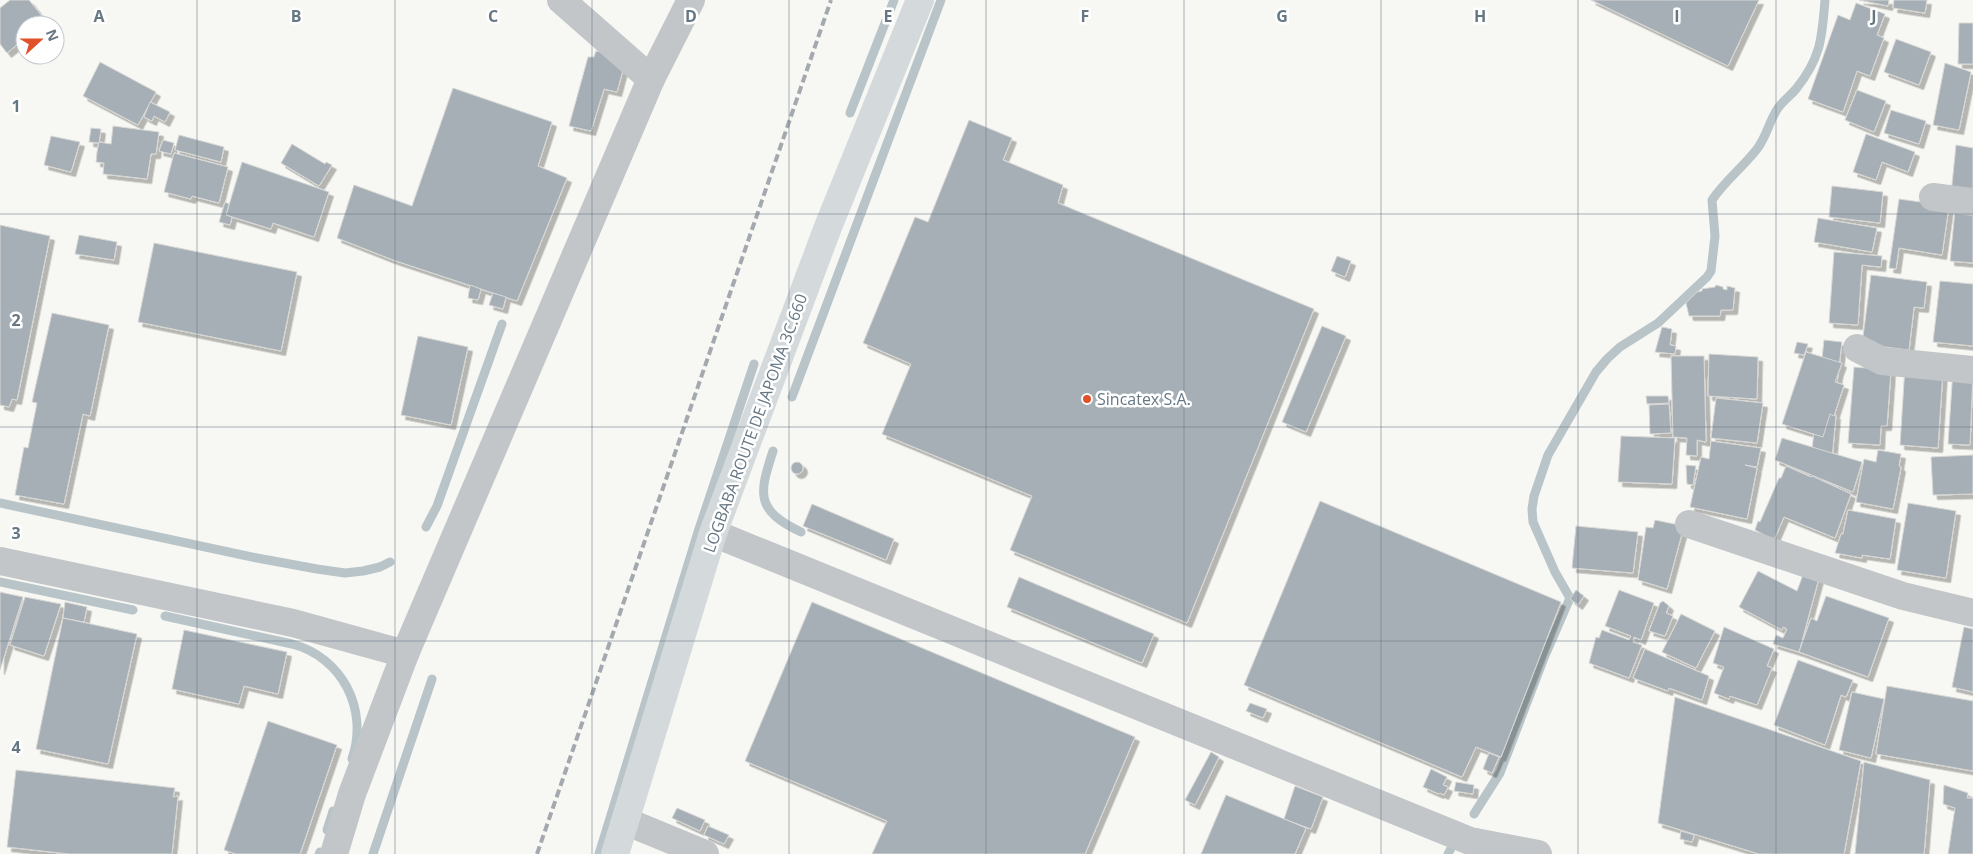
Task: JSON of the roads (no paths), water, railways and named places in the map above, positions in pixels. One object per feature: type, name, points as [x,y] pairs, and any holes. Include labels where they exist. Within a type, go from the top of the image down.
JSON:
[{"type":"main road","name":"LOGBABA ROUTE DE JAPOMA 3C.660","points":[[615,854],[713,533],[828,227],[920,0]]},
{"type":"street","points":[[561,0],[651,79]]},
{"type":"street","points":[[334,854],[352,794],[404,654],[651,79],[691,0]]},
{"type":"street","points":[[1933,198],[1973,202]]},
{"type":"street","points":[[1857,348],[1882,362],[1973,370]]},
{"type":"street","points":[[1689,524],[1903,596],[1973,613]]},
{"type":"street","points":[[713,533],[1470,840],[1538,854]]},
{"type":"street","points":[[0,561],[293,623],[404,654]]},
{"type":"street","points":[[625,821],[705,854]]},
{"type":"waterway","points":[[850,113],[894,0]]},
{"type":"waterway","points":[[792,397],[941,0]]},
{"type":"waterway","points":[[1474,814],[1500,773],[1544,658],[1570,598],[1555,572],[1533,522],[1534,496],[1548,455],[1596,372],[1607,359],[1620,347],[1658,323],[1711,271],[1715,236],[1712,200],[1757,149],[1778,108],[1796,89],[1811,67],[1819,47],[1825,0]]},
{"type":"waterway","points":[[426,527],[437,506],[502,324]]},
{"type":"waterway","points":[[599,854],[698,532],[754,364]]},
{"type":"waterway","points":[[773,451],[765,479],[764,499],[768,508],[775,516],[801,532]]},
{"type":"waterway","points":[[0,503],[317,569],[345,573],[380,567],[390,562]]},
{"type":"waterway","points":[[0,582],[133,610]]},
{"type":"waterway","points":[[165,616],[292,644],[310,651],[325,660],[347,688],[354,704],[357,722],[352,759]]},
{"type":"waterway","points":[[373,854],[432,679]]},
{"type":"waterway","points":[[327,830],[333,811]]},
{"type":"waterway","points":[[1448,854],[1456,839]]},
{"type":"railway","points":[[537,854],[831,0]]},
{"type":"place","name":"Sincatex S.A.","points":[[1087,399]]}]
